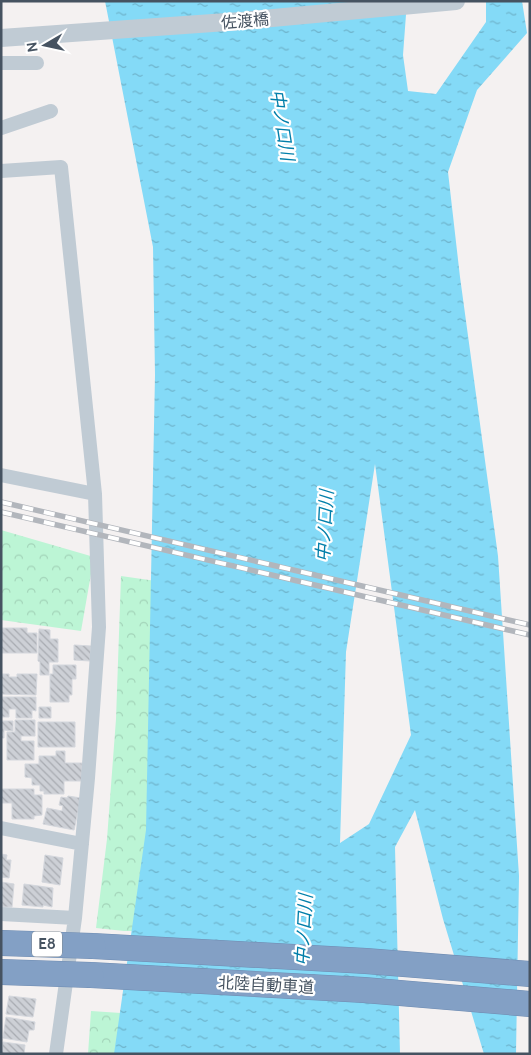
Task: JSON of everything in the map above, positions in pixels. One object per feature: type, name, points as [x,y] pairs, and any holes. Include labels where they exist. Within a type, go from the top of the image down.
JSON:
[{"type":"highway","name":"北陸自動車道","points":[[1,943],[93,946],[356,961],[530,974]]},
{"type":"highway","name":"北陸自動車道","points":[[1,972],[90,975],[354,990],[530,1004]]},
{"type":"street","name":"佐渡橋","points":[[1,38],[241,21],[456,1]]},
{"type":"street","points":[[1,63],[37,63]]},
{"type":"street","points":[[1,128],[52,111]]},
{"type":"street","points":[[1,171],[61,168],[95,494],[99,627],[75,918],[56,1054]]},
{"type":"street","points":[[1,475],[95,494]]},
{"type":"street","points":[[1,828],[82,844]]},
{"type":"street","points":[[1,914],[75,918]]},
{"type":"green space","points":[[1,530],[94,557],[81,631],[1,620]]},
{"type":"green space","points":[[121,576],[163,582],[144,931],[96,928],[107,839],[116,719]]},
{"type":"green space","points":[[91,1011],[136,1014],[130,1054],[88,1054]]},
{"type":"water","name":"中ノ口川","points":[[105,1],[407,1],[403,55],[408,91],[436,94],[486,22],[486,1],[522,1],[527,33],[477,90],[448,172],[460,277],[498,556],[519,876],[516,1054],[484,1054],[443,919],[415,810],[395,847],[400,1054],[114,1054],[146,830],[155,375],[153,247]],"holes":[[[375,464],[411,735],[369,824],[340,843],[346,652]]]},
{"type":"building","points":[[1,628],[27,628],[27,633],[37,633],[37,653],[1,653]]},
{"type":"building","points":[[39,629],[50,630],[50,639],[58,639],[58,662],[49,662],[49,675],[40,675],[40,662],[38,661]]},
{"type":"building","points":[[74,645],[91,646],[90,661],[74,660]]},
{"type":"building","points":[[53,665],[76,665],[76,679],[72,679],[72,695],[69,695],[69,702],[50,702],[50,674],[53,674]]},
{"type":"building","points":[[1,674],[17,677],[17,674],[37,674],[36,695],[1,694]]},
{"type":"building","points":[[1,697],[36,697],[36,711],[32,710],[32,718],[16,718],[16,709],[9,709],[9,717],[1,717]]},
{"type":"building","points":[[39,707],[51,707],[51,718],[39,718]]},
{"type":"building","points":[[15,720],[35,720],[35,736],[21,736],[21,741],[34,741],[34,760],[7,760],[7,732],[15,732]]},
{"type":"building","points":[[1,721],[13,721],[13,731],[4,730],[4,738],[1,738]]},
{"type":"building","points":[[38,722],[75,722],[75,747],[38,747]]},
{"type":"building","points":[[56,751],[65,751],[65,763],[82,763],[82,781],[64,781],[64,794],[44,794],[44,791],[40,791],[40,785],[32,785],[32,778],[25,777],[25,764],[39,764],[39,756],[56,756]]},
{"type":"building","points":[[1,789],[34,789],[34,795],[42,795],[42,815],[34,816],[34,819],[12,819],[12,803],[1,803]]},
{"type":"building","points":[[68,796],[81,798],[74,830],[43,824],[47,808],[62,811],[63,806],[59,805],[61,797],[67,798]]},
{"type":"building","points":[[1,854],[7,855],[6,860],[11,860],[9,878],[1,877]]},
{"type":"building","points":[[45,855],[63,858],[60,885],[42,882]]},
{"type":"building","points":[[1,882],[14,884],[12,907],[1,907]]},
{"type":"building","points":[[24,884],[53,888],[52,907],[22,905]]},
{"type":"building","points":[[9,996],[36,999],[33,1017],[6,1014]]},
{"type":"building","points":[[6,1017],[35,1022],[34,1030],[29,1030],[27,1042],[3,1038]]},
{"type":"building","points":[[3,1042],[25,1045],[24,1054],[1,1054]]},
{"type":"railway","points":[[1,502],[530,625]]},
{"type":"railway","points":[[1,512],[530,635]]}]
